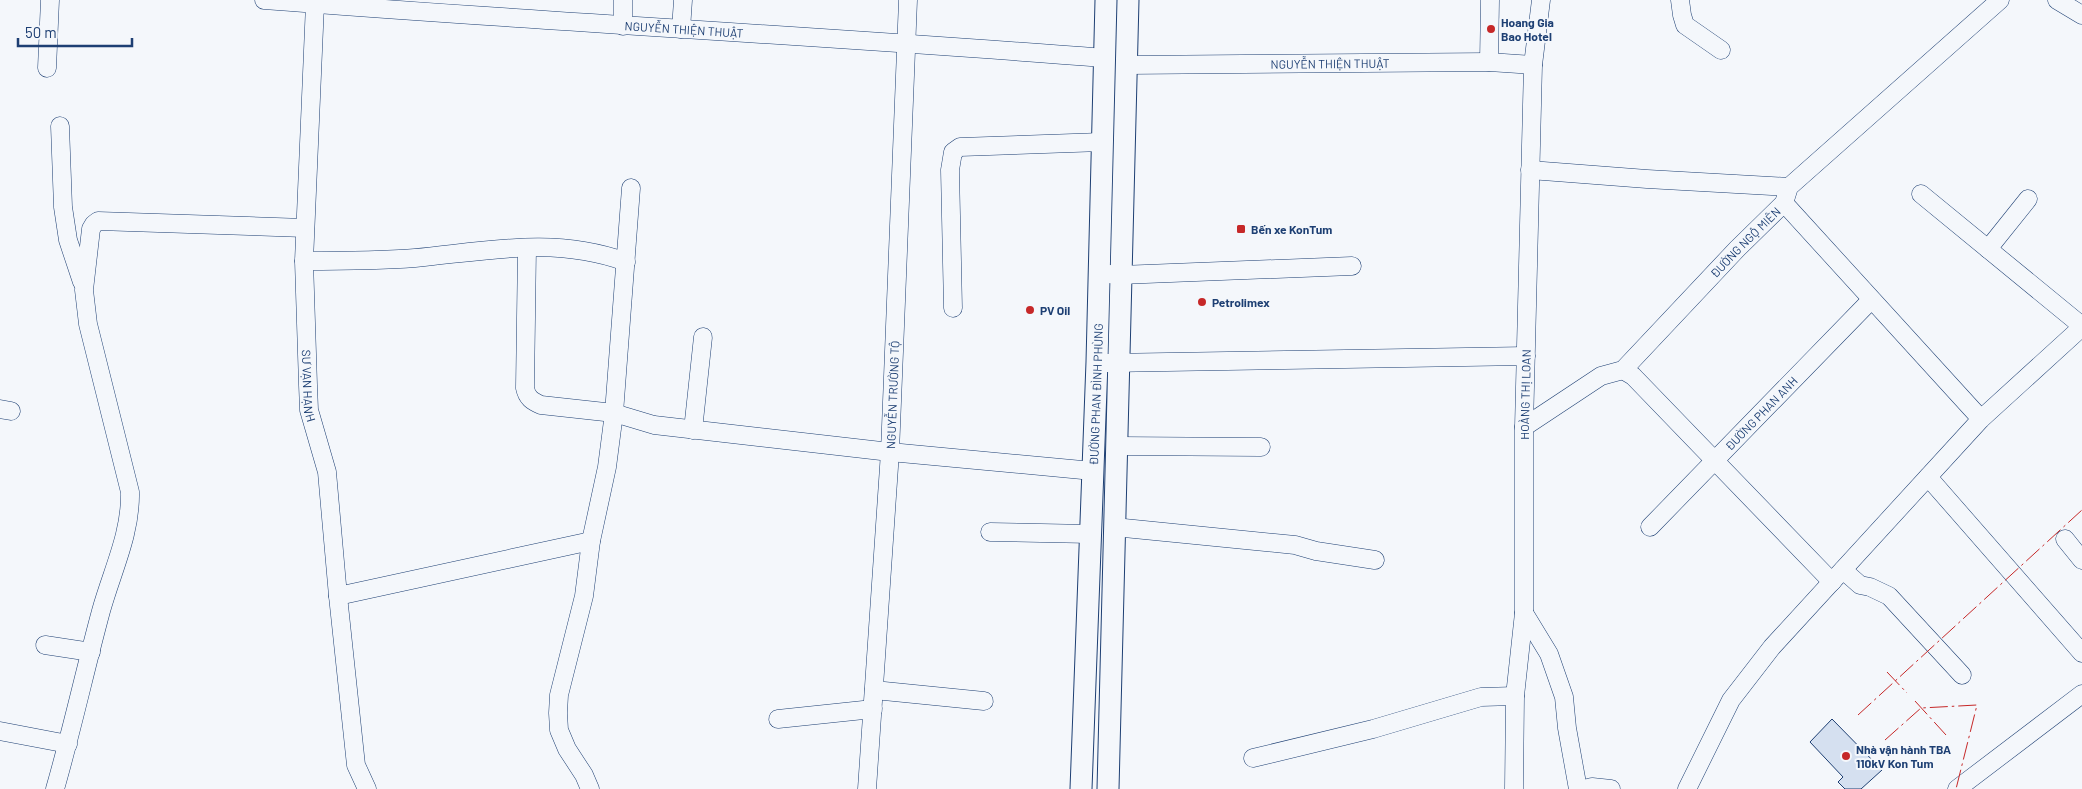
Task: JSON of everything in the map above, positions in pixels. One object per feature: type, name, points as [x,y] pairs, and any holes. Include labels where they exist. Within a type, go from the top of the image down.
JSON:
[{"type":"main road","name":"ĐƯỜNG PHAN ĐÌNH PHÙNG","points":[[1081,789],[1097,362],[1106,0]]},
{"type":"main road","name":"ĐƯỜNG PHAN ĐÌNH PHÙNG","points":[[1108,789],[1128,0]]},
{"type":"street","points":[[47,68],[50,0]]},
{"type":"street","name":"NGUYỄN THIỆN THUẬT","points":[[264,0],[315,4],[363,4],[623,26],[906,43],[1104,58]]},
{"type":"street","points":[[623,0],[623,26]]},
{"type":"street","points":[[681,29],[684,0]]},
{"type":"street","name":"NGUYỄN TRƯỜNG TỘ","points":[[868,789],[890,452],[908,0]]},
{"type":"street","points":[[1489,62],[1490,0]]},
{"type":"street","name":"HOÀNG THỊ LOAN","points":[[1514,789],[1516,696],[1524,613],[1524,427],[1533,65],[1540,0]]},
{"type":"street","points":[[1680,0],[1685,24],[1721,50]]},
{"type":"street","name":"ĐƯỜNG NGỘ MIÊN","points":[[1624,370],[1786,195],[2000,0]]},
{"type":"street","name":"SƯ VẠN HẠNH","points":[[315,4],[304,262],[309,410],[327,472],[356,764],[367,789]]},
{"type":"street","name":"NGUYỄN THIỆN THUẬT","points":[[1126,65],[1489,62],[1533,65]]},
{"type":"street","points":[[56,789],[101,610],[129,524],[130,500],[88,324],[84,290],[68,240],[63,208],[60,126]]},
{"type":"street","points":[[953,308],[950,170],[953,152],[960,147],[1102,142]]},
{"type":"street","points":[[1530,170],[1786,195],[1871,300],[1980,419]]},
{"type":"street","points":[[602,789],[587,782],[566,749],[559,730],[558,713],[559,695],[584,596],[591,541],[607,467],[614,413],[631,188]]},
{"type":"street","points":[[1687,789],[1731,700],[1772,647],[1980,419],[2082,326],[1921,194]]},
{"type":"street","points":[[1988,249],[2028,199]]},
{"type":"street","points":[[84,290],[91,229],[98,221],[305,228]]},
{"type":"street","points":[[304,262],[380,260],[539,246],[582,250],[608,255],[626,262]]},
{"type":"street","points":[[527,248],[525,388],[527,396],[534,402],[542,405],[614,413],[654,425],[693,430],[890,452],[1092,471]]},
{"type":"street","points":[[1098,273],[1120,275],[1352,266]]},
{"type":"street","name":"ĐƯỜNG PHAN ANH","points":[[1650,527],[1871,300]]},
{"type":"street","points":[[693,430],[703,337]]},
{"type":"street","points":[[1097,362],[1119,364],[1526,356]]},
{"type":"street","points":[[1524,427],[1601,376],[1624,370],[1633,376],[1714,460],[1837,576],[1870,587],[1889,596],[1962,675]]},
{"type":"street","points":[[1117,446],[1262,447]]},
{"type":"street","points":[[1928,477],[2082,653]]},
{"type":"street","points":[[1114,527],[1295,545],[1316,551],[1375,560]]},
{"type":"street","points":[[990,532],[1091,534]]},
{"type":"street","points":[[2065,539],[2082,560]]},
{"type":"street","points":[[338,596],[591,541]]},
{"type":"street","points":[[1524,613],[1549,654],[1564,697],[1567,728],[1578,789]]},
{"type":"street","points":[[46,645],[91,652]]},
{"type":"street","points":[[874,690],[984,701]]},
{"type":"street","points":[[1957,789],[2082,694]]},
{"type":"street","points":[[1254,758],[1373,729],[1481,697],[1516,696]]},
{"type":"street","points":[[778,719],[873,709]]},
{"type":"street","points":[[0,731],[68,744]]},
{"type":"street","points":[[1584,789],[1592,787],[1612,789]]},
{"type":"building","name":"Nhà vận hành TBA 110kV Kon Tum","points":[[1832,719],[1882,770],[1861,789],[1845,789],[1838,782],[1843,777],[1810,742]]},
{"type":"power","points":[[1858,715],[2082,510]]},
{"type":"power","points":[[1887,672],[1907,693]]},
{"type":"power","points":[[1915,701],[1946,735]]},
{"type":"power","points":[[1885,740],[1921,708],[1977,705],[1956,789]]},
{"type":"place","name":"Hoang Gia Bao Hotel","points":[[1491,29]]},
{"type":"place","name":"Bến xe KonTum","points":[[1241,229]]},
{"type":"place","name":"Petrolimex","points":[[1202,302]]},
{"type":"place","name":"PV Oil","points":[[1030,310]]},
{"type":"place","name":"Nhà vận hành TBA 110kV Kon Tum","points":[[1846,756]]}]
